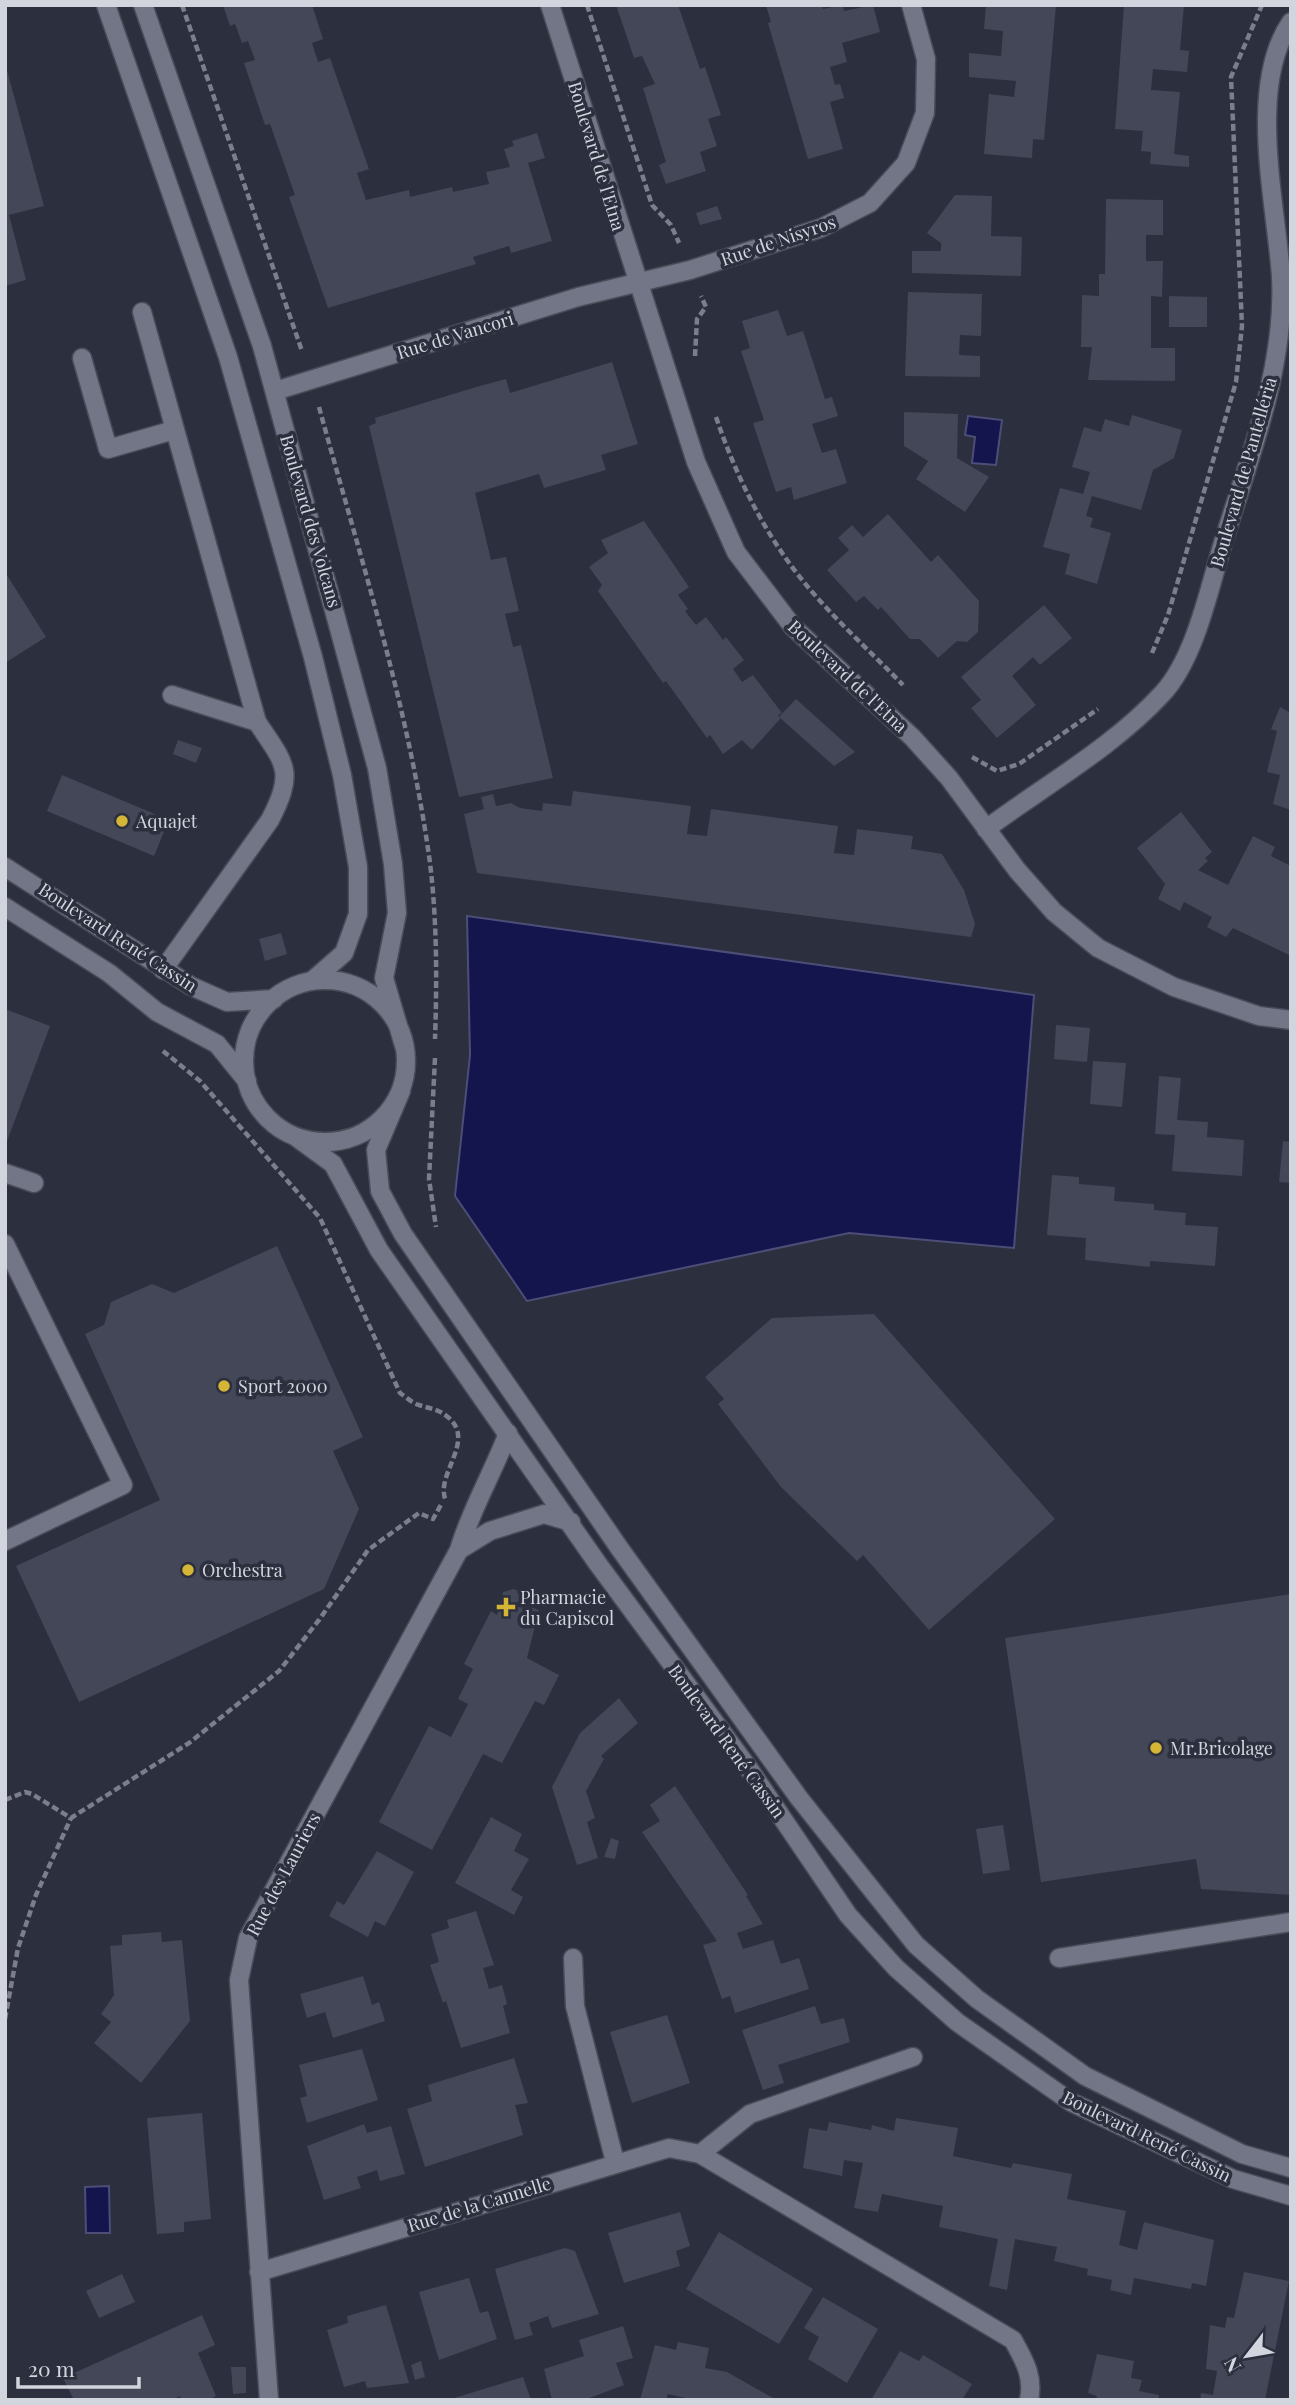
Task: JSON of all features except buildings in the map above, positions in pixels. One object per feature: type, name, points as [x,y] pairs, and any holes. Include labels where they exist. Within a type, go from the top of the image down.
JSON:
[{"type":"street","name":"Boulevard des Volcans","points":[[106,5],[228,357],[313,657],[342,775],[358,867],[358,914],[344,953],[312,981]]},
{"type":"street","name":"Boulevard des Volcans","points":[[143,5],[262,346],[377,768],[393,864],[397,913],[384,978],[405,1049]]},
{"type":"street","name":"Boulevard de l'Etna","points":[[550,5],[696,462],[736,552],[793,627],[912,737],[949,778],[1017,870],[1054,912],[1098,948],[1174,987],[1259,1016],[1291,1020]]},
{"type":"street","name":"Rue de Nisyros","points":[[637,284],[821,228],[870,203],[906,163],[925,113],[926,59],[911,5]]},
{"type":"street","name":"Boulevard de Pantelléria","points":[[986,829],[1122,732],[1164,692],[1194,641],[1264,408],[1279,334],[1281,279],[1268,125],[1270,74],[1291,22]]},
{"type":"street","name":"Rue de Vancori","points":[[275,391],[578,297],[637,284]]},
{"type":"street","points":[[142,312],[257,722],[285,764],[284,794],[270,820],[163,970]]},
{"type":"street","points":[[82,358],[108,449],[174,430]]},
{"type":"street","points":[[172,695],[257,722]]},
{"type":"street","name":"Boulevard René Cassin","points":[[5,867],[191,986],[227,1002],[274,999]]},
{"type":"street","name":"Boulevard René Cassin","points":[[5,906],[109,973],[157,1012],[217,1044],[247,1081]]},
{"type":"street","points":[[312,981],[338,981],[362,989],[372,996],[382,1004],[397,1024],[405,1049],[401,1091],[389,1112],[370,1129],[358,1135],[321,1143],[296,1138],[275,1124],[257,1105],[247,1081],[244,1058],[248,1036],[258,1016],[274,999],[292,987],[312,981]]},
{"type":"street","name":"Boulevard René Cassin","points":[[401,1091],[376,1150],[380,1191],[403,1234],[628,1560],[799,1798],[872,1892],[916,1945],[977,1999],[1086,2076],[1242,2154],[1291,2168]]},
{"type":"street","name":"Boulevard René Cassin","points":[[296,1138],[333,1164],[379,1250],[572,1522],[598,1564],[747,1766],[848,1915],[896,1968],[957,2022],[1071,2102],[1233,2179],[1291,2196]]},
{"type":"street","points":[[5,1174],[34,1183]]},
{"type":"street","points":[[5,1244],[122,1485],[5,1541]]},
{"type":"street","name":"Rue des Lauriers","points":[[269,2400],[239,1980],[248,1938],[459,1550],[469,1516],[494,1471],[508,1433]]},
{"type":"street","name":"Rue des Lauriers","points":[[459,1550],[490,1531],[544,1514],[572,1522]]},
{"type":"street","points":[[1059,1958],[1291,1922]]},
{"type":"street","points":[[573,1958],[575,2006],[615,2162]]},
{"type":"street","points":[[701,2154],[750,2114],[913,2057]]},
{"type":"street","name":"Rue de la Cannelle","points":[[260,2272],[668,2148],[701,2154],[1013,2340],[1026,2364],[1032,2384],[1029,2400]]},
{"type":"path","points":[[182,5],[312,379],[414,766],[430,865],[436,982],[429,1180],[438,1233]]},
{"type":"path","points":[[587,5],[652,205],[671,225],[706,307],[696,319],[695,354],[699,367]]},
{"type":"path","points":[[1148,662],[1168,615],[1236,383],[1242,326],[1231,77],[1262,5]]},
{"type":"path","points":[[712,404],[729,454],[773,538],[804,582],[910,691]]},
{"type":"path","points":[[964,752],[997,771],[1008,768],[1019,764],[1099,708]]},
{"type":"path","points":[[5,2019],[22,1937],[36,1895],[71,1818],[189,1743],[279,1671],[320,1620],[368,1550],[419,1513],[433,1519],[444,1499]]},
{"type":"path","points":[[5,1800],[25,1792],[71,1818]]},
{"type":"shaded area","points":[[968,416],[1002,420],[996,465],[972,463],[975,437],[965,435]]},
{"type":"shaded area","points":[[467,916],[1034,995],[1014,1248],[849,1233],[527,1301],[455,1196],[470,1055]]},
{"type":"shaded area","points":[[109,2186],[110,2233],[86,2233],[85,2187]]},
{"type":"place","name":"Aquajet","points":[[122,821]]},
{"type":"place","name":"Sport 2000","points":[[224,1386]]},
{"type":"place","name":"Orchestra","points":[[188,1570]]},
{"type":"place","name":"Pharmacie du Capiscol","points":[[506,1607]]},
{"type":"place","name":"Mr.Bricolage","points":[[1156,1748]]}]
